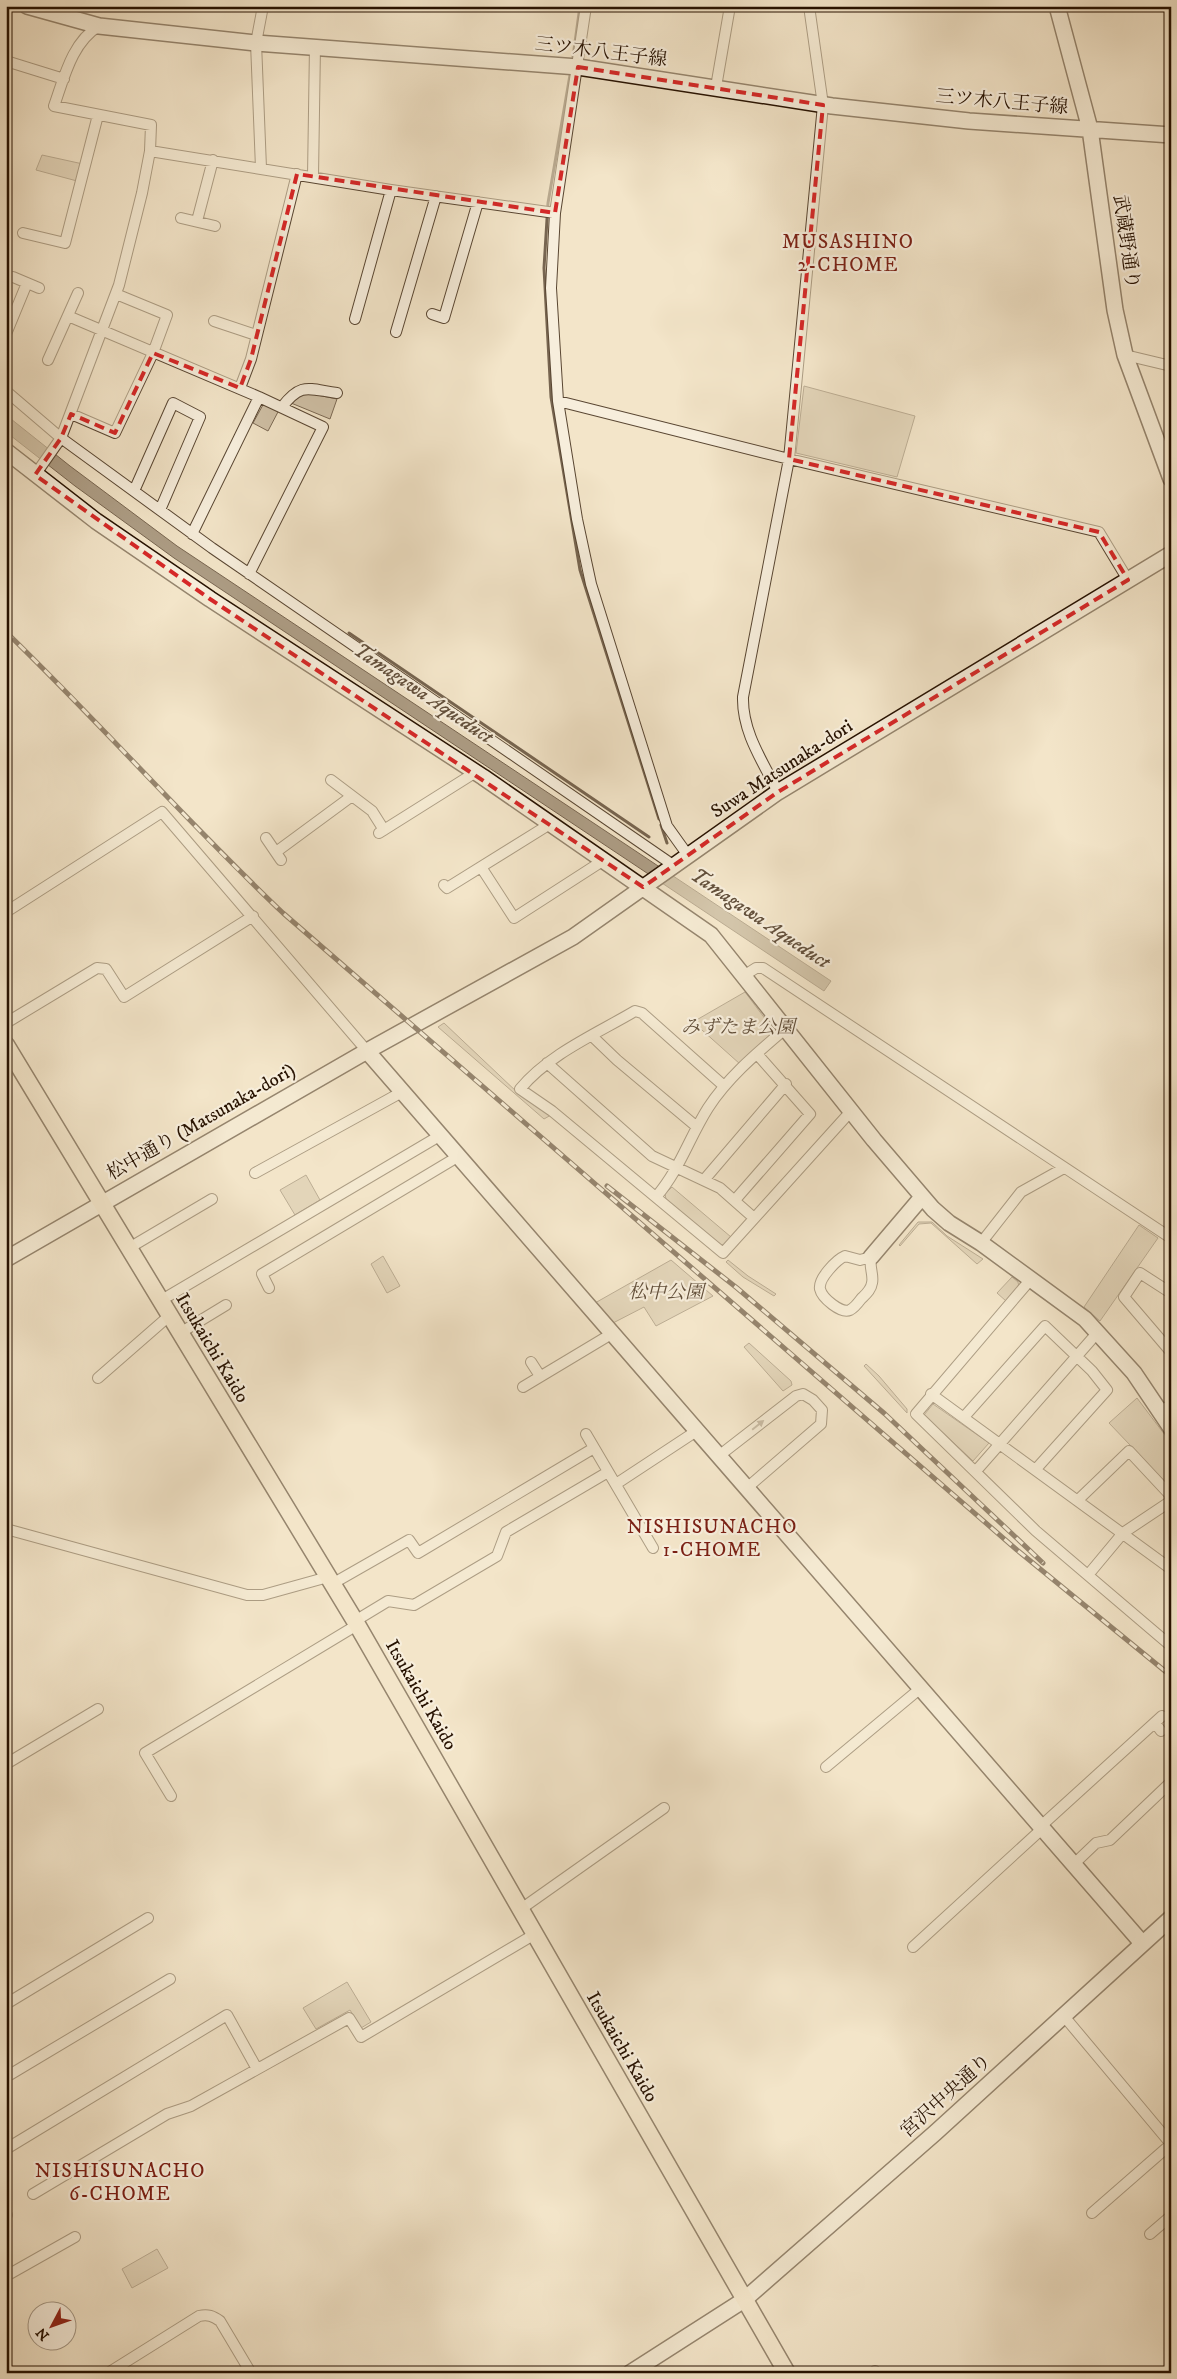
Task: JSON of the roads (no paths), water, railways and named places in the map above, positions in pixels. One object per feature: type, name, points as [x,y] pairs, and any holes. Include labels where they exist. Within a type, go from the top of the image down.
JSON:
[{"type":"main road","name":"Itsukaichi Kaido","points":[[6,1046],[356,1623],[786,2373]]},
{"type":"street","name":"三ツ木八王子線","points":[[27,6],[51,10],[99,26],[256,43],[578,67],[823,105],[969,121],[1171,135]]},
{"type":"street","points":[[261,168],[256,43],[263,6]]},
{"type":"street","points":[[586,6],[578,67],[550,212],[547,288],[558,401],[577,519],[591,584],[668,826],[687,854]]},
{"type":"street","points":[[716,87],[730,6]]},
{"type":"street","points":[[778,792],[747,731],[743,697],[788,459],[823,105],[809,6]]},
{"type":"street","name":"武蔵野通り","points":[[1058,6],[1090,129],[1113,301],[1125,355],[1171,479]]},
{"type":"street","points":[[37,471],[61,438],[116,294],[142,193],[150,151],[151,125],[54,106],[77,48],[87,33],[99,26]]},
{"type":"street","points":[[313,176],[315,46]]},
{"type":"street","points":[[6,61],[64,79]]},
{"type":"street","points":[[23,233],[65,242],[98,115]]},
{"type":"street","points":[[150,151],[390,190],[550,212]]},
{"type":"street","points":[[197,221],[213,160]]},
{"type":"street","points":[[240,388],[251,359],[297,174]]},
{"type":"street","points":[[355,319],[390,190]]},
{"type":"street","points":[[396,332],[436,196]]},
{"type":"street","points":[[432,314],[444,318],[478,202]]},
{"type":"street","points":[[182,218],[215,226]]},
{"type":"street","points":[[13,277],[39,288]]},
{"type":"street","points":[[6,334],[27,283]]},
{"type":"street","points":[[48,361],[78,293]]},
{"type":"street","points":[[71,414],[115,434],[153,352],[167,315],[116,294]]},
{"type":"street","points":[[68,316],[240,388],[323,427],[249,574]]},
{"type":"street","points":[[214,321],[256,334]]},
{"type":"street","points":[[1125,355],[1171,366]]},
{"type":"street","points":[[282,407],[292,393],[303,388],[337,393]]},
{"type":"street","points":[[6,391],[61,438],[192,534],[670,867]]},
{"type":"street","points":[[192,534],[259,397]]},
{"type":"street","points":[[558,401],[788,459],[1099,532],[1128,580]]},
{"type":"street","points":[[134,491],[173,403],[200,417],[160,510]]},
{"type":"street","points":[[6,452],[37,471],[96,521],[210,599],[476,772],[604,860],[648,883],[711,935],[922,1197],[948,1223],[981,1243],[1062,1301],[1098,1332],[1165,1408],[1171,1428]]},
{"type":"street","name":"Suwa Matsunaka-dori","points":[[418,1024],[573,937],[687,854],[778,792],[1171,554]]},
{"type":"street","points":[[331,780],[372,811],[382,831],[476,772]]},
{"type":"street","points":[[266,838],[278,856],[352,796]]},
{"type":"street","points":[[6,912],[162,812],[402,1092],[922,1687],[1142,1943]]},
{"type":"street","points":[[444,885],[447,888],[550,824]]},
{"type":"street","points":[[481,867],[514,918],[604,860]]},
{"type":"street","points":[[6,1023],[98,968],[106,969],[124,997],[253,916]]},
{"type":"street","points":[[745,975],[756,968],[763,968],[1171,1238]]},
{"type":"street","points":[[724,1086],[638,1011],[635,1011],[547,1063],[533,1074],[520,1089],[552,1111],[723,1253],[852,1110]]},
{"type":"street","name":"松中通り (Matsunaka-dori)","points":[[6,1259],[101,1202],[367,1050],[418,1024]]},
{"type":"street","points":[[656,1197],[672,1179],[697,1127],[724,1086],[785,1029]]},
{"type":"street","points":[[592,1036],[617,1060],[697,1127]]},
{"type":"street","points":[[735,1200],[810,1114],[786,1084],[757,1054]]},
{"type":"street","points":[[547,1063],[652,1156],[720,1188],[754,1218]]},
{"type":"street","points":[[704,1180],[786,1084]]},
{"type":"street","points":[[255,1173],[267,1171],[341,1133],[402,1092]]},
{"type":"street","points":[[160,1301],[441,1135]]},
{"type":"street","points":[[269,1288],[262,1274],[459,1156]]},
{"type":"street","points":[[981,1243],[1021,1192],[1064,1168]]},
{"type":"street","points":[[867,1261],[922,1197]]},
{"type":"street","points":[[129,1248],[212,1199]]},
{"type":"street","points":[[845,1256],[867,1261],[872,1282],[870,1290],[852,1309],[841,1310],[822,1294],[820,1282],[841,1258],[845,1256]]},
{"type":"street","points":[[1171,1293],[1140,1273],[1124,1297],[1171,1352]]},
{"type":"street","points":[[1031,1279],[931,1394],[916,1414],[1036,1531],[1167,1636],[1171,1646]]},
{"type":"street","points":[[180,1333],[226,1305]]},
{"type":"street","points":[[98,1378],[169,1316]]},
{"type":"street","points":[[964,1417],[1045,1326],[1077,1356],[1107,1390],[1036,1469]]},
{"type":"street","points":[[976,1471],[1098,1332]]},
{"type":"street","points":[[523,1387],[613,1333]]},
{"type":"street","points":[[531,1362],[540,1376]]},
{"type":"street","points":[[720,1455],[796,1396],[803,1394],[813,1400],[822,1410],[821,1424],[748,1487]]},
{"type":"street","points":[[931,1394],[1171,1569]]},
{"type":"street","points":[[616,1484],[698,1430]]},
{"type":"street","points":[[586,1434],[653,1548]]},
{"type":"street","points":[[6,1529],[247,1595],[263,1595],[330,1581],[409,1540],[418,1553],[594,1448]]},
{"type":"street","points":[[1078,1500],[1128,1451],[1171,1496]]},
{"type":"street","points":[[171,1796],[145,1753],[356,1623],[388,1601],[414,1605],[497,1556],[506,1532],[608,1472]]},
{"type":"street","points":[[1088,1574],[1123,1533],[1171,1501]]},
{"type":"street","points":[[826,1767],[922,1687]]},
{"type":"street","points":[[6,1764],[98,1709]]},
{"type":"street","points":[[913,1947],[1042,1827],[1159,1723]]},
{"type":"street","points":[[1074,1864],[1096,1843],[1110,1840],[1171,1782]]},
{"type":"street","points":[[521,1909],[664,1808]]},
{"type":"street","points":[[6,2004],[148,1918]]},
{"type":"street","name":"宮沢中央通り","points":[[630,2373],[744,2300],[935,2133],[1171,1918]]},
{"type":"street","points":[[33,2194],[167,2114],[191,2106],[349,2018],[361,2037],[535,1934]]},
{"type":"street","points":[[6,2077],[170,1979]]},
{"type":"street","points":[[6,2149],[227,2015],[257,2069]]},
{"type":"street","points":[[1063,2016],[1171,2144],[1092,2213]]},
{"type":"street","points":[[1150,2234],[1171,2216]]},
{"type":"street","points":[[6,2276],[76,2237]]},
{"type":"street","points":[[108,2373],[199,2316],[206,2315],[214,2316],[220,2321],[251,2373]]},
{"type":"street","points":[[6,2368],[8,2373]]},
{"type":"waterway","points":[[573,57],[580,6]]},
{"type":"waterway","points":[[570,75],[548,203],[544,268],[551,397],[580,570],[659,819]]},
{"type":"waterway","name":"Tamagawa Aqueduct","points":[[349,633],[649,837]]},
{"type":"waterway","points":[[661,825],[667,843]]},
{"type":"railway","points":[[6,632],[283,913],[1017,1550],[1171,1676]]},
{"type":"railway","points":[[607,1186],[737,1288],[885,1414],[1043,1563]]},
{"type":"district","name":"MUSASHINO 2-CHOME","points":[[848,254]]},
{"type":"district","name":"NISHISUNACHO 1-CHOME","points":[[712,1538]]},
{"type":"district","name":"NISHISUNACHO 6-CHOME","points":[[120,2182]]},
{"type":"park label","name":"みずたま公園","points":[[738,1027]]},
{"type":"park label","name":"松中公園","points":[[666,1292]]}]
